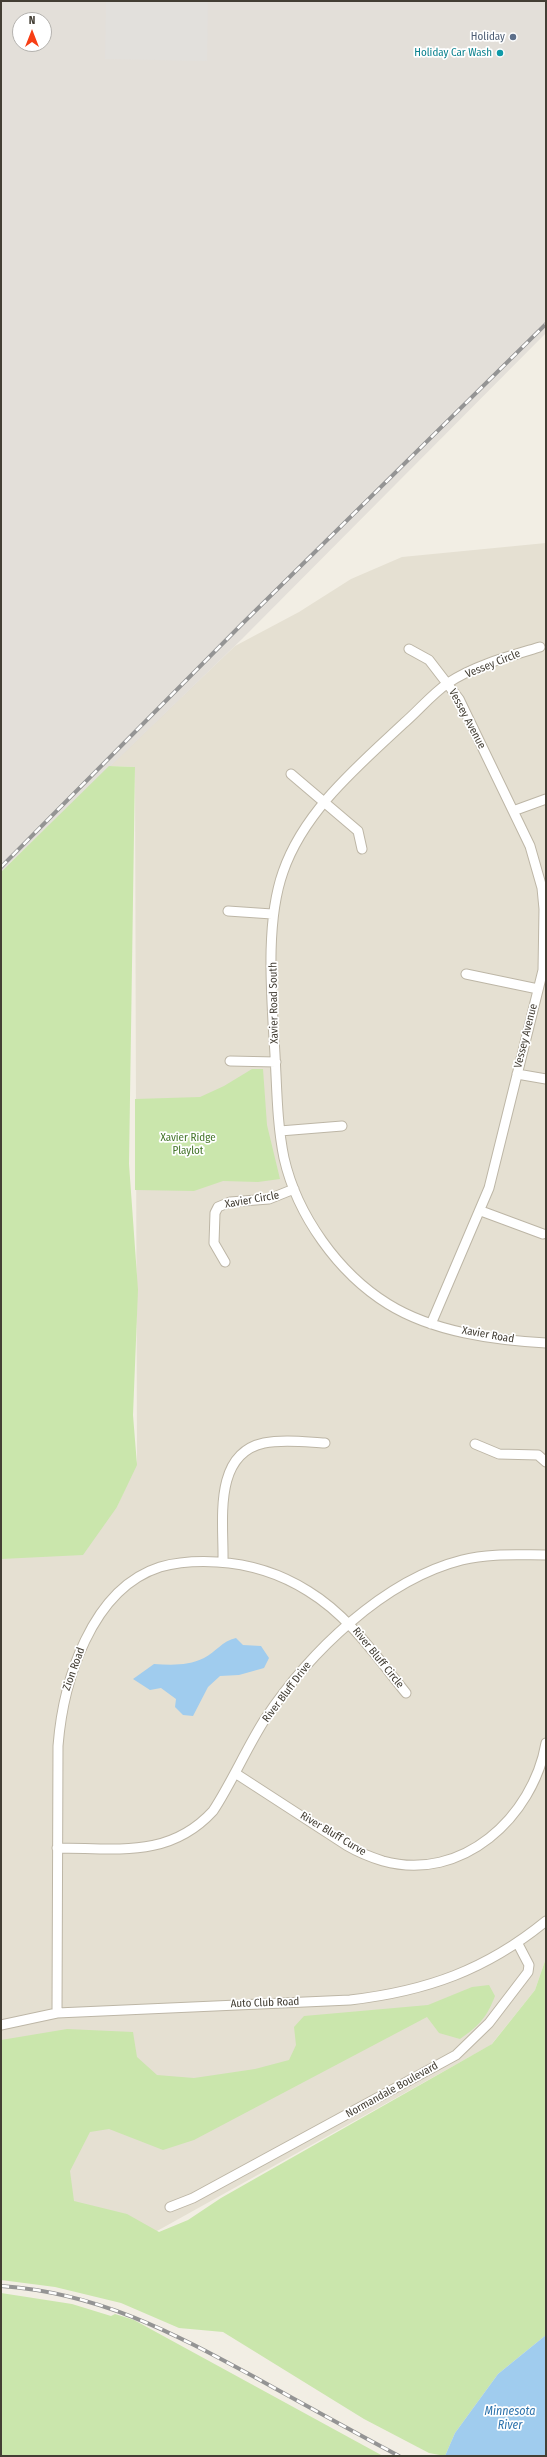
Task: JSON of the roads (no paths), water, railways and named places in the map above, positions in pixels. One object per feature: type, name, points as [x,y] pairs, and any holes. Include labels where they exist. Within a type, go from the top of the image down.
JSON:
[{"type":"street","name":"Vessey Circle","points":[[448,683],[509,656],[540,647]]},
{"type":"street","name":"Vessey Avenue","points":[[409,649],[429,660],[459,699],[530,846],[544,887],[543,958],[538,989],[489,1188],[481,1211],[450,1276],[431,1324]]},
{"type":"street","name":"Xavier Road South","points":[[431,1324],[388,1304],[339,1261],[321,1238],[294,1189],[284,1158],[280,1131],[276,1062],[272,914],[283,872],[293,849],[325,802],[354,770],[448,683]]},
{"type":"street","points":[[291,774],[358,831],[362,849]]},
{"type":"street","points":[[513,811],[546,799]]},
{"type":"street","points":[[228,911],[272,914]]},
{"type":"street","points":[[466,974],[538,989]]},
{"type":"street","points":[[230,1061],[276,1062]]},
{"type":"street","points":[[517,1074],[546,1079]]},
{"type":"street","points":[[280,1131],[342,1126]]},
{"type":"street","name":"Xavier Circle","points":[[224,1262],[214,1243],[214,1213],[218,1207],[230,1202],[270,1199],[294,1189]]},
{"type":"street","points":[[481,1211],[542,1234]]},
{"type":"street","name":"Xavier Road","points":[[431,1324],[482,1335],[546,1343]]},
{"type":"street","points":[[223,1562],[225,1484],[233,1462],[252,1446],[264,1443],[325,1443]]},
{"type":"street","points":[[475,1444],[499,1454],[538,1455],[546,1462]]},
{"type":"street","name":"River Bluff Drive","points":[[57,1848],[138,1848],[172,1842],[192,1831],[209,1816],[222,1797],[265,1720],[288,1688],[313,1659],[350,1623],[392,1591],[437,1568],[487,1556],[546,1554]]},
{"type":"street","name":"Zion Road","points":[[57,2013],[58,1746],[60,1718],[70,1677],[86,1639],[101,1615],[119,1594],[146,1574],[160,1567],[177,1564],[223,1562],[259,1568],[284,1578],[309,1591],[350,1623]]},
{"type":"street","name":"River Bluff Circle","points":[[350,1623],[406,1693]]},
{"type":"street","name":"River Bluff Curve","points":[[235,1773],[346,1845],[364,1855],[384,1862],[424,1864],[463,1855],[497,1833],[511,1818],[536,1780],[546,1743]]},
{"type":"street","points":[[518,1944],[546,1921]]},
{"type":"street","name":"Auto Club Road","points":[[1,2025],[57,2013],[350,2000],[386,1996],[421,1988],[455,1977],[518,1944]]},
{"type":"street","name":"Normandale Boulevard","points":[[170,2207],[207,2191],[456,2055],[489,2023],[528,1972],[529,1965],[518,1944]]},
{"type":"water","points":[[236,1638],[243,1645],[261,1646],[269,1658],[264,1668],[239,1675],[220,1676],[208,1687],[193,1716],[183,1715],[175,1707],[176,1699],[161,1688],[150,1690],[133,1679],[154,1664],[167,1665],[198,1661],[208,1656],[231,1639]]},
{"type":"water","name":"Minnesota River","points":[[546,2335],[546,2456],[445,2456],[455,2433],[498,2374]]},
{"type":"railway","points":[[1,867],[242,624],[546,324]]},
{"type":"railway","points":[[1,2286],[37,2290],[71,2297],[103,2306],[135,2318],[165,2331],[227,2362],[399,2456]]},
{"type":"place","name":"Holiday","points":[[513,37]]},
{"type":"place","name":"Holiday Car Wash","points":[[500,53]]},
{"type":"park label","name":"Xavier Ridge Playlot","points":[[188,1144]]}]
